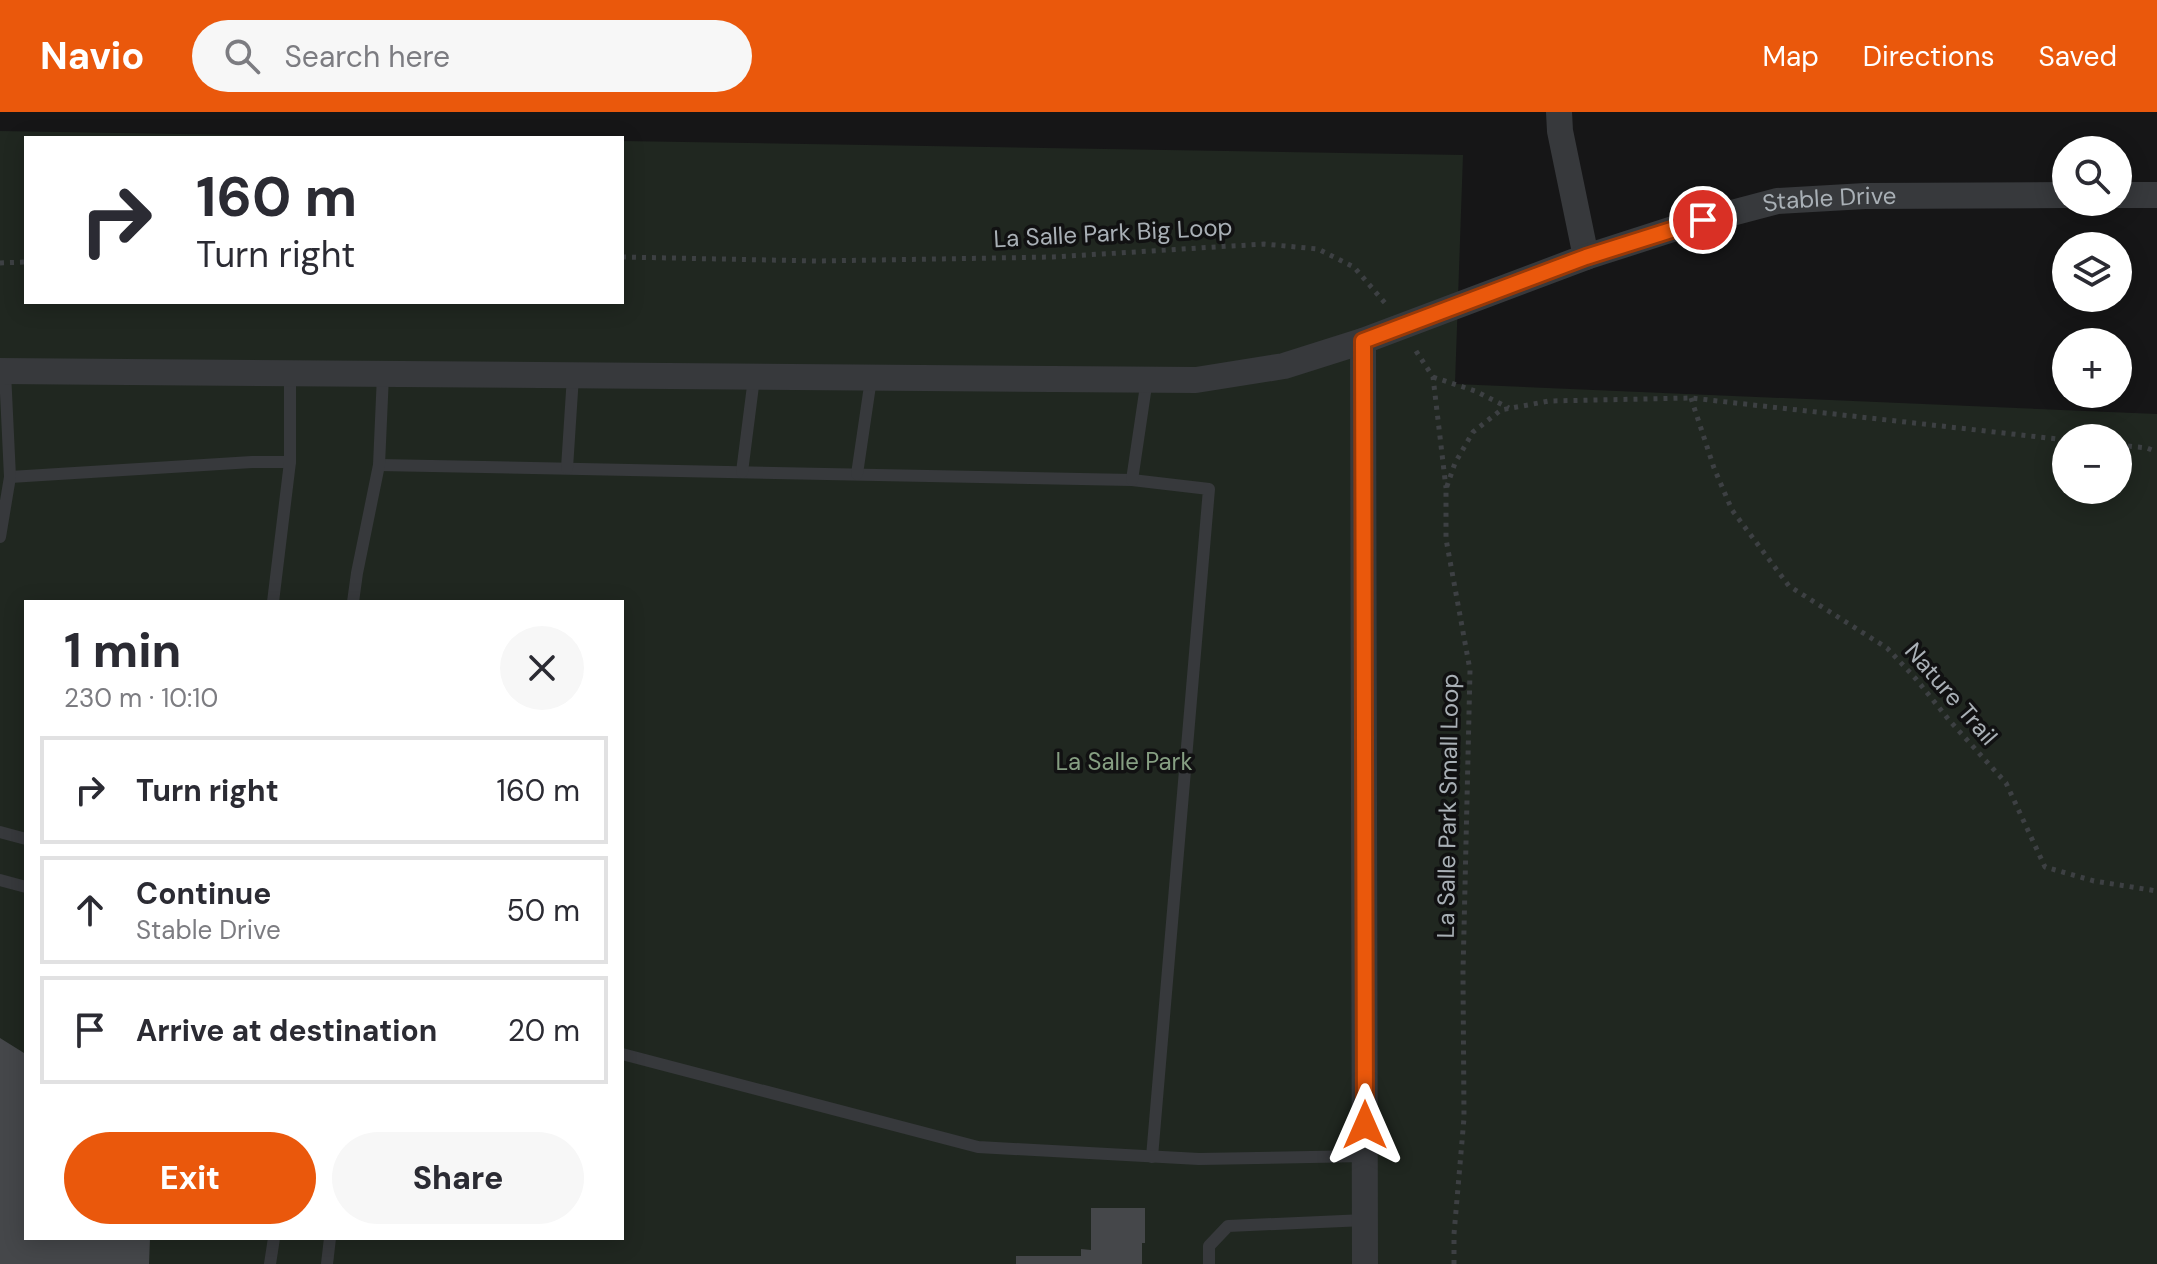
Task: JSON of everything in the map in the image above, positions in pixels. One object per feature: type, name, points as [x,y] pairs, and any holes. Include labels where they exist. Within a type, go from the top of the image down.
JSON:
[{"type":"street","points":[[1560,122],[1586,257]]},
{"type":"street","name":"Stable Drive","points":[[2,372],[1196,380],[1284,366],[1363,341],[1586,257],[1679,227],[1777,201],[1865,196],[2052,195]]},
{"type":"street","points":[[2132,195],[2157,195]]},
{"type":"street","points":[[1363,341],[1365,1264]]},
{"type":"lane","points":[[0,537],[10,477],[2,372]]},
{"type":"lane","points":[[273,600],[290,462],[290,374]]},
{"type":"lane","points":[[353,600],[379,465],[383,375]]},
{"type":"lane","points":[[567,468],[573,376]]},
{"type":"lane","points":[[742,472],[754,378]]},
{"type":"lane","points":[[857,474],[871,379]]},
{"type":"lane","points":[[1132,480],[1147,379]]},
{"type":"lane","points":[[10,477],[290,462]]},
{"type":"lane","points":[[379,465],[1132,480],[1209,489],[1152,1157]]},
{"type":"lane","points":[[0,832],[24,838]]},
{"type":"lane","points":[[0,880],[24,886]]},
{"type":"lane","points":[[624,1055],[978,1147],[1199,1159],[1365,1156]]},
{"type":"lane","points":[[1209,1264],[1209,1246],[1228,1226],[1365,1220]]},
{"type":"lane","points":[[270,1264],[274,1240]]},
{"type":"lane","points":[[327,1264],[330,1240]]},
{"type":"path","name":"La Salle Park Big Loop","points":[[624,257],[818,261],[1053,257],[1264,244],[1318,249],[1354,267],[1386,304],[1433,377],[1446,489]]},
{"type":"path","points":[[0,263],[24,262]]},
{"type":"path","points":[[1433,377],[1475,391],[1510,408]]},
{"type":"path","name":"La Salle Park Small Loop","points":[[1454,1264],[1464,1118],[1463,972],[1470,670],[1446,539],[1446,489],[1455,463],[1473,432],[1501,410],[1549,401],[1691,398],[2052,438]]},
{"type":"path","name":"Nature Trail","points":[[1691,398],[1714,468],[1732,510],[1789,586],[1887,648],[1916,679],[2006,783],[2045,867],[2094,881],[2157,891]]},
{"type":"path","points":[[2132,446],[2157,452]]},
{"type":"green space","name":"La Salle Park","points":[[0,131],[307,136],[24,136],[24,304],[624,304],[624,141],[1463,155],[1455,384],[2157,414],[2157,1264],[0,1264]]},
{"type":"building","points":[[0,1038],[24,1053],[24,1240],[150,1240],[149,1264],[0,1264]]},
{"type":"building","points":[[1091,1208],[1145,1208],[1142,1264],[1016,1264],[1016,1256],[1081,1256],[1081,1249],[1091,1250]]},
{"type":"route","points":[[1365,1125],[1363,341],[1586,257],[1703,220]]}]
